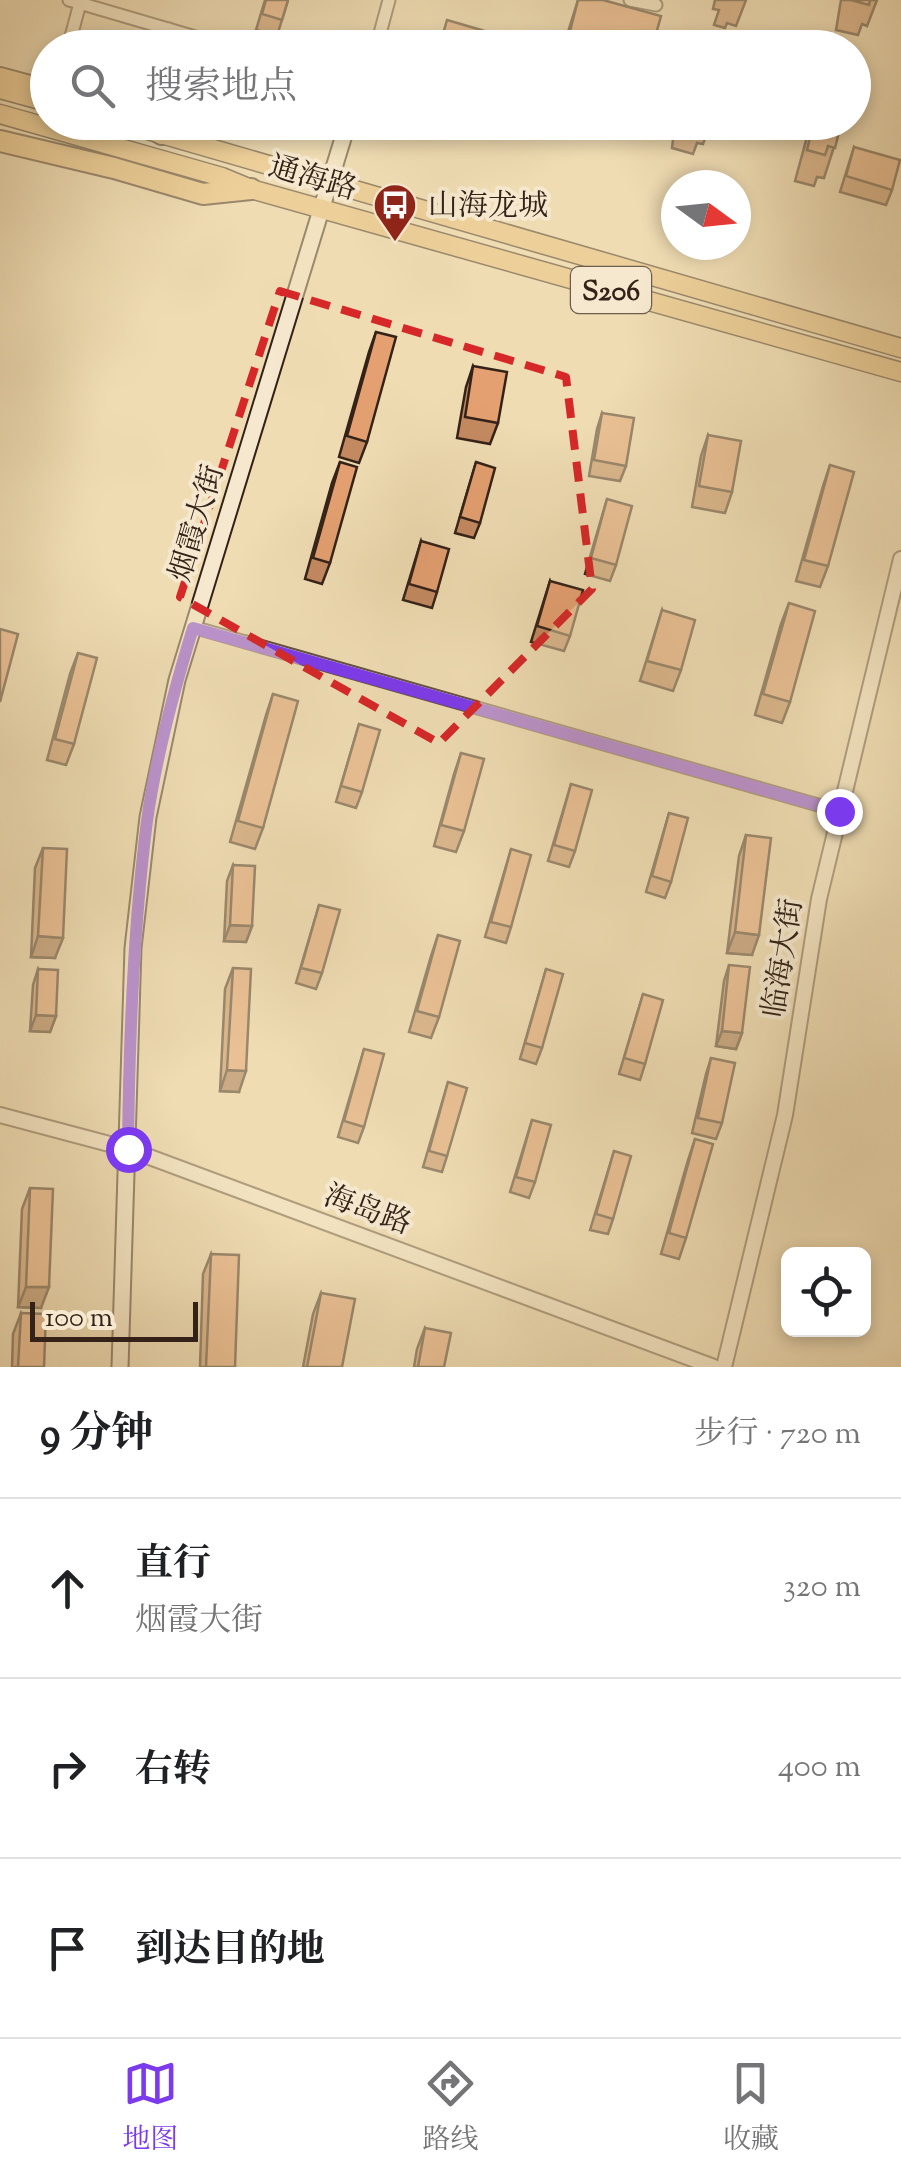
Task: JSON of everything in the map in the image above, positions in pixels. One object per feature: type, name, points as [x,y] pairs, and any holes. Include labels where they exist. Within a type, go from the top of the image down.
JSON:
[{"type":"highway","points":[[0,78],[30,86]]},
{"type":"highway","points":[[0,141],[203,194],[251,189]]},
{"type":"main road","points":[[0,89],[30,97]]},
{"type":"main road","name":"通海路","points":[[0,114],[30,123]]},
{"type":"main road","name":"通海路","points":[[92,140],[251,189],[901,372]]},
{"type":"main road","name":"通海路","points":[[194,140],[901,348]]},
{"type":"main road","name":"烟霞大街","points":[[120,1367],[133,948],[148,817],[177,680],[342,140]]},
{"type":"street","points":[[381,30],[389,0]]},
{"type":"street","points":[[630,0],[656,5]]},
{"type":"street","points":[[70,30],[74,2],[172,30]]},
{"type":"street","name":"临海大街","points":[[724,1367],[785,1116],[819,899],[901,559]]},
{"type":"street","points":[[193,628],[839,811]]},
{"type":"street","name":"海岛路","points":[[0,1115],[128,1149],[714,1367]]},
{"type":"highlighted area","points":[[280,291],[566,377],[592,589],[439,743],[180,597]]},
{"type":"building","points":[[266,0],[288,0],[282,20],[262,14]]},
{"type":"building","points":[[578,0],[603,0],[661,16],[657,30],[570,30]]},
{"type":"building","points":[[447,20],[481,30],[444,30]]},
{"type":"building","points":[[810,140],[837,140],[835,148],[828,146],[825,155],[807,150]]},
{"type":"building","points":[[854,147],[900,160],[892,190],[846,176]]},
{"type":"building","points":[[376,332],[396,337],[367,442],[347,436]]},
{"type":"building","points":[[473,366],[507,372],[498,423],[465,417]]},
{"type":"building","points":[[602,413],[634,418],[626,466],[594,460]]},
{"type":"building","points":[[708,435],[741,441],[732,492],[699,486]]},
{"type":"building","points":[[340,462],[357,467],[330,563],[313,558]]},
{"type":"building","points":[[476,462],[495,468],[480,523],[460,517]]},
{"type":"building","points":[[830,465],[854,472],[828,566],[804,560]]},
{"type":"building","points":[[607,499],[632,506],[616,565],[591,558]]},
{"type":"building","points":[[421,541],[449,549],[437,592],[409,584]]},
{"type":"building","points":[[550,581],[583,590],[570,636],[537,626]]},
{"type":"building","points":[[789,603],[815,611],[790,702],[763,694]]},
{"type":"building","points":[[662,610],[695,620],[681,670],[647,661]]},
{"type":"building","points":[[0,629],[18,634],[0,702]]},
{"type":"building","points":[[78,653],[97,658],[74,744],[55,739]]},
{"type":"building","points":[[273,694],[298,701],[263,828],[238,821]]},
{"type":"building","points":[[359,724],[380,730],[362,792],[341,786]]},
{"type":"building","points":[[461,753],[484,759],[464,831],[441,825]]},
{"type":"building","points":[[571,784],[592,790],[575,851],[554,845]]},
{"type":"building","points":[[669,813],[688,818],[671,882],[652,876]]},
{"type":"building","points":[[746,835],[771,838],[759,935],[735,932]]},
{"type":"building","points":[[43,848],[67,849],[63,938],[38,936]]},
{"type":"building","points":[[511,849],[531,855],[511,927],[491,922]]},
{"type":"building","points":[[233,865],[255,866],[252,926],[230,925]]},
{"type":"building","points":[[319,905],[340,910],[322,973],[301,968]]},
{"type":"building","points":[[438,935],[460,941],[439,1017],[417,1011]]},
{"type":"building","points":[[729,965],[750,967],[742,1033],[722,1031]]},
{"type":"building","points":[[233,968],[251,969],[246,1071],[227,1070]]},
{"type":"building","points":[[38,969],[58,970],[56,1016],[36,1015]]},
{"type":"building","points":[[546,969],[563,974],[542,1048],[525,1043]]},
{"type":"building","points":[[643,994],[663,1000],[645,1064],[624,1058]]},
{"type":"building","points":[[364,1049],[384,1054],[364,1127],[344,1121]]},
{"type":"building","points":[[711,1058],[735,1063],[722,1123],[698,1118]]},
{"type":"building","points":[[448,1082],[467,1088],[447,1156],[429,1151]]},
{"type":"building","points":[[532,1120],[551,1125],[535,1182],[516,1177]]},
{"type":"building","points":[[695,1139],[713,1144],[686,1238],[669,1233]]},
{"type":"building","points":[[614,1151],[631,1156],[613,1219],[596,1214]]},
{"type":"building","points":[[30,1188],[53,1189],[49,1287],[26,1287]]},
{"type":"building","points":[[211,1254],[239,1255],[235,1367],[206,1367]]},
{"type":"building","points":[[321,1293],[355,1299],[342,1367],[307,1367]]},
{"type":"building","points":[[21,1313],[46,1314],[44,1367],[18,1367]]},
{"type":"building","points":[[425,1328],[451,1333],[444,1367],[418,1367]]},
{"type":"place","name":"山海龙城","points":[[395,243]]},
{"type":"route","points":[[128,1149],[133,948],[148,817],[177,680],[193,628],[839,811]]}]
